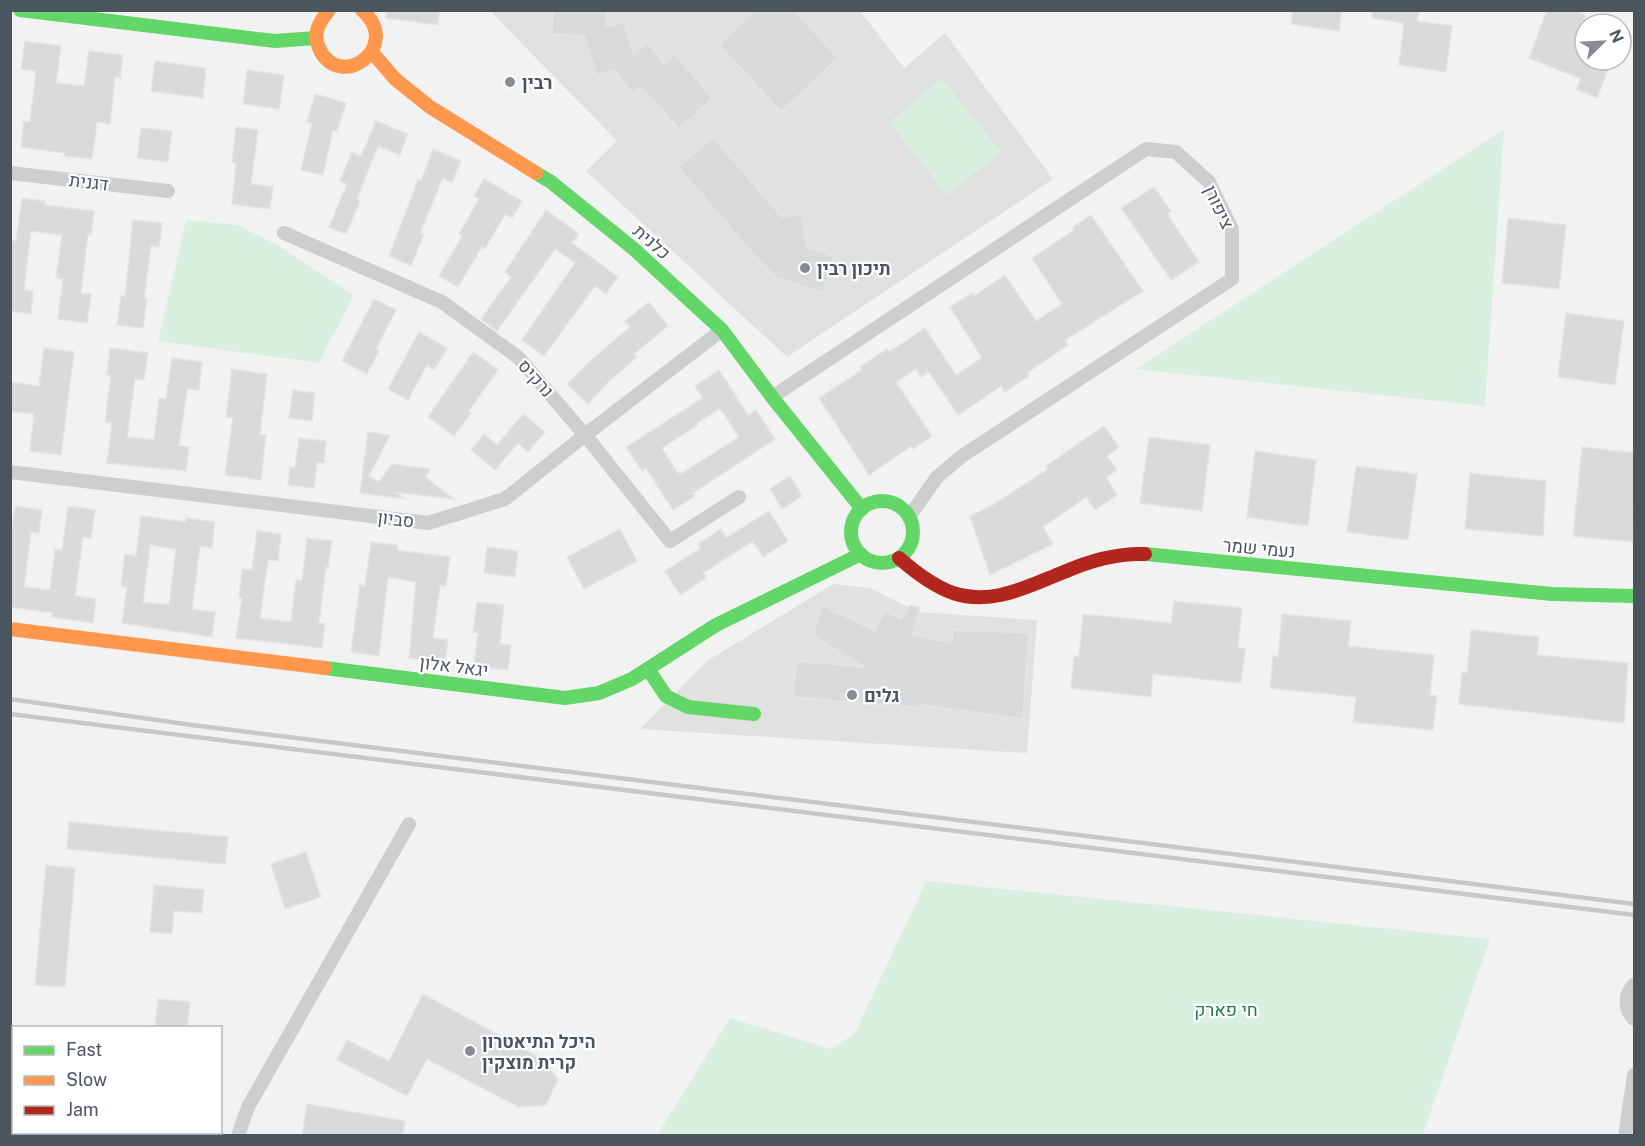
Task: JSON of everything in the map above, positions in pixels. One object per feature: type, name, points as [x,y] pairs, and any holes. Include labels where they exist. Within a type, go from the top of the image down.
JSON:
[{"type":"street","points":[[20,10],[275,41],[315,38]]},
{"type":"street","points":[[329,10],[316,27],[315,38],[322,56],[338,66],[358,65],[372,52],[376,42],[376,32],[373,22],[362,10]]},
{"type":"street","name":"כלנית","points":[[372,52],[395,79],[430,107],[550,182],[635,250],[722,330],[772,397],[862,509]]},
{"type":"street","name":"ציפורן","points":[[772,397],[1146,148],[1176,152],[1209,182],[1232,229],[1232,279],[962,456],[937,477],[909,517]]},
{"type":"street","name":"דגנית","points":[[10,173],[168,191]]},
{"type":"street","name":"נרקיס","points":[[284,233],[442,302],[519,358],[585,435],[669,541],[740,497]]},
{"type":"street","name":"סביון","points":[[10,472],[428,523],[505,500],[585,435],[722,330]]},
{"type":"street","points":[[880,501],[889,502],[899,506],[909,517],[913,532],[911,542],[899,558],[879,563],[861,554],[855,546],[852,526],[855,517],[870,504],[880,501]]},
{"type":"street","name":"יגאל אלון","points":[[10,629],[565,698],[599,693],[632,679],[716,625],[861,554]]},
{"type":"street","name":"נעמי שמר","points":[[899,558],[922,578],[942,590],[963,597],[989,598],[1015,592],[1081,565],[1125,555],[1189,559],[1552,594],[1635,596]]},
{"type":"street","points":[[648,669],[666,696],[687,707],[754,714]]},
{"type":"street","points":[[238,1136],[248,1107],[409,824]]},
{"type":"street","points":[[1635,985],[1627,995],[1626,1002],[1627,1009],[1635,1019]]},
{"type":"street","points":[[1625,1136],[1635,1075]]},
{"type":"shaded area","name":"תיכון רבין","points":[[490,11],[860,11],[904,68],[945,33],[1053,179],[787,357],[586,171],[617,141]]},
{"type":"shaded area","name":"גלים","points":[[833,584],[870,588],[918,612],[1037,620],[1027,753],[640,729],[707,661]]},
{"type":"green space","points":[[942,79],[1001,152],[947,195],[889,122]]},
{"type":"green space","points":[[1504,129],[1485,406],[1136,369]]},
{"type":"green space","points":[[186,220],[238,225],[279,246],[354,295],[319,363],[158,341]]},
{"type":"green space","name":"חי פארק","points":[[926,881],[1490,939],[1423,1135],[657,1135],[730,1018],[831,1049],[855,1033]]},
{"type":"building","points":[[386,10],[440,10],[438,25],[386,18]]},
{"type":"building","points":[[553,10],[607,10],[606,27],[624,22],[634,54],[648,43],[664,64],[674,54],[713,98],[679,129],[640,87],[632,93],[615,70],[597,76],[584,36],[552,34]]},
{"type":"building","points":[[756,10],[794,10],[838,58],[781,112],[719,45]]},
{"type":"building","points":[[1293,10],[1342,10],[1339,31],[1291,24]]},
{"type":"building","points":[[1373,10],[1419,10],[1417,21],[1452,26],[1446,72],[1399,65],[1404,23],[1372,18]]},
{"type":"building","points":[[1547,10],[1575,10],[1579,12],[1573,12],[1573,72],[1607,72],[1597,98],[1576,89],[1581,79],[1529,58]]},
{"type":"building","points":[[25,41],[61,46],[56,83],[84,86],[89,51],[123,55],[120,78],[115,77],[110,124],[97,122],[92,159],[21,147],[24,121],[30,122],[36,71],[21,69]]},
{"type":"building","points":[[155,61],[206,68],[203,98],[151,91]]},
{"type":"building","points":[[247,70],[284,75],[279,109],[243,104]]},
{"type":"building","points":[[315,94],[346,103],[337,131],[333,130],[323,175],[301,170],[312,123],[307,122]]},
{"type":"building","points":[[376,121],[408,134],[400,155],[378,146],[357,199],[360,201],[346,234],[329,227],[347,184],[340,181],[352,152],[361,156]]},
{"type":"building","points":[[236,127],[258,130],[251,184],[273,187],[270,209],[232,204],[236,163],[232,162]]},
{"type":"building","points":[[141,128],[172,131],[168,162],[137,158]]},
{"type":"building","points":[[713,137],[782,217],[802,214],[807,247],[834,256],[823,293],[777,278],[678,167]]},
{"type":"building","points":[[433,149],[461,161],[452,182],[443,178],[420,233],[424,234],[411,266],[389,256],[418,180],[421,181]]},
{"type":"building","points":[[484,179],[522,201],[512,218],[505,214],[485,249],[482,247],[458,287],[439,276],[462,236],[459,234],[479,199],[474,196]]},
{"type":"building","points":[[1154,187],[1171,211],[1167,214],[1199,262],[1171,280],[1121,208]]},
{"type":"building","points":[[22,198],[45,201],[44,205],[94,211],[91,235],[88,234],[81,293],[91,294],[87,323],[58,319],[63,279],[56,278],[62,235],[31,231],[24,290],[33,291],[31,314],[10,311],[10,240],[16,241]]},
{"type":"building","points":[[546,210],[579,234],[572,243],[618,277],[606,294],[595,286],[544,356],[522,340],[575,263],[555,249],[497,331],[481,319],[511,277],[505,272]]},
{"type":"building","points":[[1091,215],[1143,291],[1065,340],[1068,345],[1027,373],[1029,376],[1005,392],[1001,386],[958,415],[929,372],[921,377],[916,369],[896,382],[932,436],[913,449],[911,446],[869,475],[819,398],[862,370],[860,367],[887,349],[889,352],[925,328],[956,375],[982,358],[950,307],[972,293],[974,296],[1005,275],[1036,321],[1062,304],[1032,258],[1074,230],[1073,227]]},
{"type":"building","points":[[1508,218],[1566,225],[1559,289],[1502,283]]},
{"type":"building","points":[[133,220],[162,223],[159,247],[151,246],[144,299],[147,299],[143,328],[117,325],[121,296],[125,296]]},
{"type":"building","points":[[374,299],[396,310],[376,349],[379,351],[367,374],[342,361]]},
{"type":"building","points":[[649,302],[668,326],[634,354],[637,357],[609,381],[588,404],[567,384],[630,327],[625,321]]},
{"type":"building","points":[[1566,313],[1624,321],[1615,385],[1558,377]]},
{"type":"building","points":[[419,332],[447,348],[434,370],[427,365],[408,400],[388,389]]},
{"type":"building","points":[[44,348],[74,352],[61,455],[30,451],[34,414],[10,411],[10,382],[39,386]]},
{"type":"building","points":[[110,348],[148,353],[144,380],[135,379],[127,437],[154,440],[159,398],[166,399],[172,358],[202,362],[199,390],[187,389],[179,446],[189,447],[186,471],[107,463],[112,423],[105,422],[111,375],[107,375]]},
{"type":"building","points":[[473,352],[498,370],[454,436],[428,417]]},
{"type":"building","points":[[232,369],[267,374],[260,434],[266,435],[261,480],[225,475],[233,418],[226,417]]},
{"type":"building","points":[[719,370],[748,415],[756,410],[775,439],[693,493],[695,496],[673,510],[646,468],[642,471],[626,447],[703,398],[695,386]],"holes":[[[720,408],[739,437],[681,474],[680,472],[678,474],[662,448]]]},
{"type":"building","points":[[293,390],[315,393],[312,421],[289,418]]},
{"type":"building","points":[[523,414],[545,432],[528,452],[518,443],[495,470],[471,450],[484,434],[497,445]]},
{"type":"building","points":[[1104,426],[1119,447],[1107,456],[1117,470],[1106,477],[1117,495],[1095,510],[1086,497],[1043,527],[1053,544],[990,575],[970,516],[993,505],[1048,469],[1046,466]]},
{"type":"building","points":[[368,432],[390,435],[369,476],[379,482],[392,464],[431,469],[425,477],[454,499],[394,492],[406,499],[360,493]]},
{"type":"building","points":[[1149,437],[1210,445],[1202,511],[1140,503]]},
{"type":"building","points":[[299,438],[326,441],[324,463],[317,462],[314,488],[288,485],[290,467],[295,468]]},
{"type":"building","points":[[1582,447],[1635,453],[1633,542],[1573,536]]},
{"type":"building","points":[[1255,451],[1316,460],[1308,526],[1247,517]]},
{"type":"building","points":[[1356,466],[1417,474],[1408,540],[1347,532]]},
{"type":"building","points":[[1470,473],[1546,481],[1543,536],[1465,529]]},
{"type":"building","points":[[790,476],[802,496],[782,509],[770,489]]},
{"type":"building","points":[[15,506],[42,510],[39,533],[31,532],[24,587],[50,590],[55,549],[62,550],[68,506],[95,510],[91,538],[83,537],[75,596],[96,599],[93,623],[52,617],[53,613],[10,607],[10,539]]},
{"type":"building","points":[[769,511],[788,541],[763,557],[753,541],[703,573],[706,578],[680,595],[665,571],[701,548],[698,544],[721,529],[726,538]]},
{"type":"building","points":[[141,516],[186,522],[186,518],[215,522],[212,548],[200,546],[192,609],[215,612],[212,637],[122,623],[127,587],[121,586],[125,554],[136,556]],"holes":[[[150,545],[176,549],[169,605],[143,602]]]},
{"type":"building","points":[[620,529],[637,561],[584,589],[567,557]]},
{"type":"building","points":[[257,531],[281,534],[278,561],[268,560],[260,618],[291,622],[296,580],[302,581],[307,538],[332,541],[328,568],[326,567],[319,623],[325,624],[322,648],[236,638],[242,598],[239,597],[242,569],[252,570]]},
{"type":"building","points":[[371,542],[397,545],[397,550],[450,557],[446,586],[440,585],[433,638],[448,640],[445,663],[409,658],[416,582],[388,577],[379,656],[351,652],[360,585],[365,586]]},
{"type":"building","points":[[487,547],[518,551],[515,577],[484,573]]},
{"type":"building","points":[[1174,601],[1242,608],[1238,648],[1245,649],[1241,683],[1153,674],[1151,697],[1071,688],[1074,656],[1079,657],[1083,614],[1171,623]]},
{"type":"building","points":[[477,602],[504,605],[500,644],[511,645],[508,670],[474,666],[478,633],[473,632]]},
{"type":"building","points":[[822,605],[875,631],[885,610],[901,619],[910,605],[920,608],[913,635],[952,643],[953,630],[1029,633],[1023,719],[922,705],[922,708],[792,697],[797,661],[864,667],[813,635]]},
{"type":"building","points":[[1282,614],[1351,621],[1348,646],[1434,655],[1430,695],[1437,696],[1433,730],[1353,722],[1356,697],[1270,688],[1273,656],[1278,657]]},
{"type":"building","points":[[1471,630],[1539,637],[1537,655],[1628,663],[1624,723],[1459,704],[1462,672],[1467,673]]},
{"type":"building","points":[[69,822],[228,837],[225,864],[67,849]]},
{"type":"building","points":[[306,852],[321,897],[285,909],[271,864]]},
{"type":"building","points":[[46,865],[75,868],[65,987],[35,985]]},
{"type":"building","points":[[154,885],[204,890],[202,913],[174,911],[172,934],[150,932]]},
{"type":"building","name":"היכל התיאטרון קרית מוצקין","points":[[423,994],[542,1059],[558,1079],[546,1105],[519,1107],[427,1059],[407,1096],[337,1060],[347,1040],[389,1061]]},
{"type":"building","points":[[158,999],[190,1002],[187,1026],[155,1026]]},
{"type":"building","points":[[307,1104],[405,1121],[402,1136],[302,1136]]},
{"type":"railway","points":[[10,699],[192,725],[1634,904]]},
{"type":"railway","points":[[10,714],[1634,915]]},
{"type":"traffic: fast","points":[[20,10],[275,41],[315,38]]},
{"type":"traffic: fast","points":[[536,173],[551,182],[635,250],[722,330],[772,397],[862,509]]},
{"type":"traffic: fast","points":[[882,501],[904,510],[913,532],[904,554],[882,563],[860,554],[851,532],[860,510],[882,501]]},
{"type":"traffic: fast","points":[[325,668],[565,698],[599,693],[632,679],[716,625],[861,554]]},
{"type":"traffic: fast","points":[[1145,554],[1552,594],[1634,596]]},
{"type":"traffic: fast","points":[[648,669],[666,696],[688,707],[754,714]]},
{"type":"traffic: slow","points":[[329,10],[318,28],[317,43],[328,61],[340,66],[352,66],[364,60],[372,50],[376,38],[373,24],[362,10]]},
{"type":"traffic: slow","points":[[372,52],[395,79],[430,107],[536,173]]},
{"type":"traffic: slow","points":[[10,629],[325,668]]},
{"type":"traffic: jam","points":[[899,558],[938,587],[953,593],[982,597],[1010,593],[1103,558],[1145,554]]},
{"type":"place","name":"רבין","points":[[510,82]]},
{"type":"place","name":"תיכון רבין","points":[[805,268]]},
{"type":"place","name":"גלים","points":[[852,695]]},
{"type":"place","name":"היכל התיאטרון קרית מוצקין","points":[[470,1051]]}]
